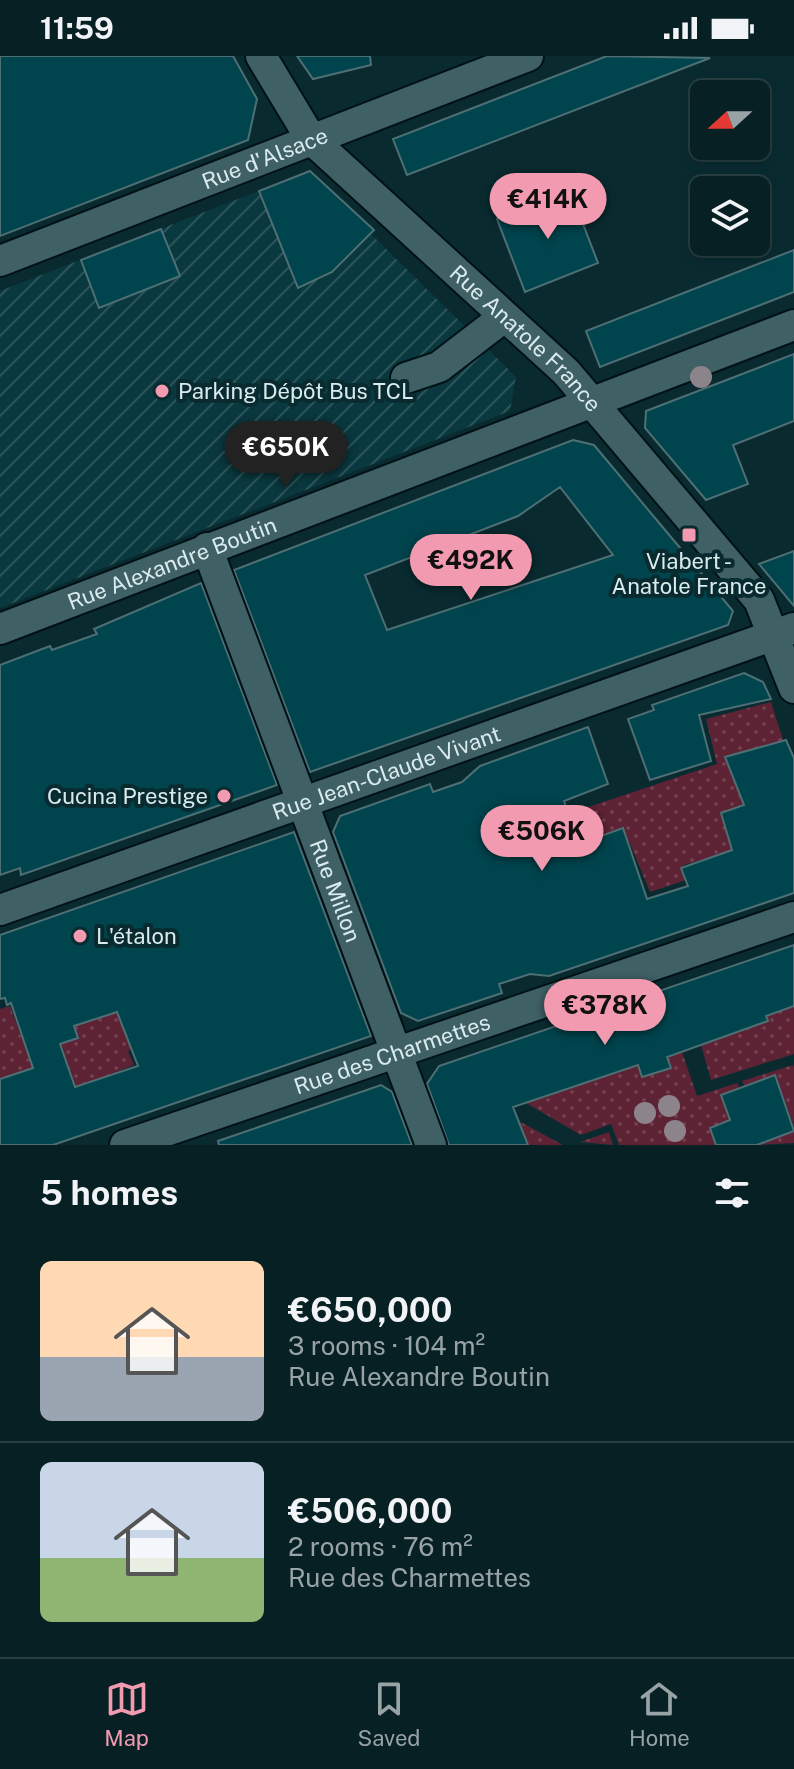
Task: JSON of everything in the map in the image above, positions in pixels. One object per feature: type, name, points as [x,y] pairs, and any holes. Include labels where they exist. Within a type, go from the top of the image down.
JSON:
[{"type":"street","name":"Rue Anatole France","points":[[261,56],[311,139],[566,372],[759,600],[784,632],[794,688]]},
{"type":"street","name":"Rue d'Alsace","points":[[0,261],[528,56]]},
{"type":"street","points":[[406,378],[439,367],[504,317]]},
{"type":"street","name":"Rue Alexandre Boutin","points":[[0,629],[794,325]]},
{"type":"street","name":"Rue Millon","points":[[207,548],[431,1145]]},
{"type":"street","name":"Rue Jean-Claude Vivant","points":[[0,910],[784,632]]},
{"type":"street","name":"Rue des Charmettes","points":[[125,1145],[794,917]]},
{"type":"shaded area","points":[[310,171],[374,230],[371,234],[516,377],[510,411],[0,608],[0,291]]},
{"type":"shaded area","points":[[771,702],[783,740],[741,754],[755,801],[732,851],[684,865],[686,880],[650,892],[629,841],[616,846],[581,844],[412,870],[495,838],[717,764],[706,719]]},
{"type":"shaded area","points":[[160,990],[149,1044],[128,1051],[134,1065],[59,1095],[0,1084],[0,1009],[10,1006],[21,1036]]},
{"type":"shaded area","points":[[794,1006],[794,1054],[711,1080],[701,1045],[767,1021],[766,1016]]},
{"type":"shaded area","points":[[682,1052],[697,1096],[737,1083],[740,1089],[730,1120],[710,1128],[716,1145],[619,1145],[611,1124],[581,1135],[526,1103],[638,1065],[643,1076],[670,1069],[667,1057]]},
{"type":"shaded area","points":[[793,1065],[794,1126],[775,1076],[745,1087],[742,1081]]},
{"type":"shaded area","points":[[517,1120],[561,1144],[562,1145],[526,1145]]},
{"type":"shaded area","points":[[794,1131],[794,1143],[757,1145]]},
{"type":"shaded area","points":[[609,1132],[613,1145],[580,1142]]},
{"type":"building","points":[[0,56],[233,56],[257,99],[248,140],[0,236]]},
{"type":"building","points":[[297,56],[370,56],[371,65],[313,79]]},
{"type":"building","points":[[607,56],[710,58],[407,175],[393,139]]},
{"type":"building","points":[[310,171],[374,230],[332,272],[298,288],[259,191]]},
{"type":"building","points":[[570,190],[598,263],[525,292],[497,219]]},
{"type":"building","points":[[161,229],[180,276],[99,308],[81,260]]},
{"type":"building","points":[[794,250],[794,292],[600,367],[586,331]]},
{"type":"building","points":[[794,354],[794,421],[733,445],[748,484],[706,500],[645,428],[646,411]]},
{"type":"building","points":[[573,440],[594,445],[733,611],[728,625],[310,772],[234,570]],"holes":[[[560,487],[613,555],[387,630],[365,575],[518,516]]]},
{"type":"building","points":[[794,551],[794,606],[759,564]]},
{"type":"building","points":[[201,583],[277,785],[21,875],[20,868],[0,875],[0,665],[50,646],[52,650],[97,634],[94,629]]},
{"type":"building","points":[[744,673],[763,682],[771,699],[699,715],[711,761],[650,780],[628,719],[654,710],[652,705]]},
{"type":"building","points":[[588,727],[608,784],[564,801],[579,844],[623,828],[647,899],[688,886],[681,868],[732,850],[721,813],[744,805],[725,757],[786,740],[794,758],[794,893],[549,976],[530,974],[499,984],[502,993],[418,1021],[401,1013],[333,832],[340,816],[430,784],[433,792],[462,782],[480,766]]},
{"type":"building","points":[[294,832],[371,1036],[53,1145],[0,1145],[0,1079],[33,1068],[11,1003],[7,1005],[5,998],[0,999],[0,935]],"holes":[[[117,1012],[138,1066],[75,1087],[60,1044],[78,1038],[74,1026]]]},
{"type":"building","points":[[794,945],[794,1006],[766,1016],[768,1021],[667,1057],[671,1068],[642,1077],[638,1065],[513,1107],[528,1145],[449,1145],[427,1084],[439,1066]]},
{"type":"building","points":[[775,1075],[794,1131],[757,1145],[716,1145],[710,1128],[730,1120],[721,1095]]},
{"type":"building","points":[[381,1085],[392,1092],[412,1145],[219,1145],[218,1141]]},
{"type":"place","name":"Parking Dépôt Bus TCL","points":[[162,391]]},
{"type":"place","name":"Viabert - Anatole France","points":[[689,535]]},
{"type":"place","name":"Cucina Prestige","points":[[224,796]]},
{"type":"place","name":"L'étalon","points":[[80,936]]}]
